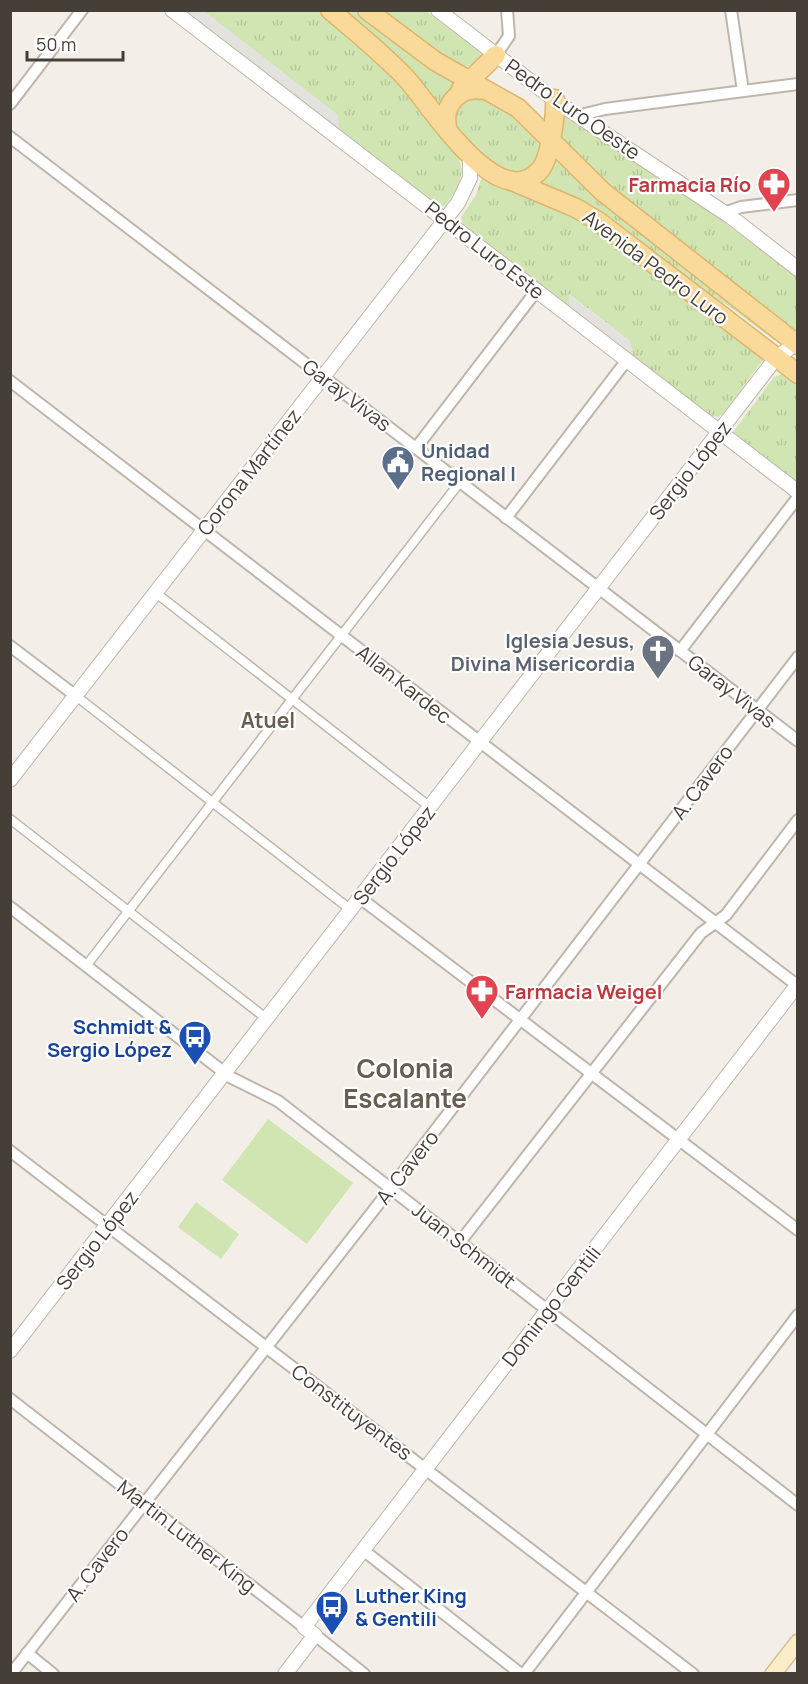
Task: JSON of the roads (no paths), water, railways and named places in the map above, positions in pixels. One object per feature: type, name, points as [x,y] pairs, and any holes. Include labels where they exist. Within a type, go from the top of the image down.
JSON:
[{"type":"main road","name":"Avenida Pedro Luro","points":[[330,10],[391,62],[447,127],[470,158],[505,178],[576,208],[598,220],[798,374]]},
{"type":"main road","name":"Avenida Pedro Luro","points":[[367,10],[423,54],[518,108],[546,142],[612,199],[797,343]]},
{"type":"main road","points":[[447,127],[446,113],[454,99],[496,55]]},
{"type":"main road","points":[[454,99],[468,89],[487,90]]},
{"type":"main road","points":[[505,178],[520,180],[532,177],[542,168],[555,99]]},
{"type":"main road","points":[[773,1674],[798,1642]]},
{"type":"street","points":[[10,104],[82,10]]},
{"type":"street","name":"Pedro Luro Este","points":[[172,10],[798,492]]},
{"type":"street","name":"Pedro Luro Oeste","points":[[438,10],[577,116],[724,213],[798,268]]},
{"type":"street","points":[[496,55],[509,36],[507,10]]},
{"type":"street","points":[[731,10],[743,91]]},
{"type":"street","points":[[577,116],[605,109],[798,84]]},
{"type":"street","name":"Garay Vivas","points":[[10,137],[798,741]]},
{"type":"street","name":"Corona Martínez","points":[[10,780],[446,219],[469,182],[470,158]]},
{"type":"street","points":[[724,213],[741,207],[798,200]]},
{"type":"street","points":[[416,448],[537,290]]},
{"type":"street","name":"Sergio López","points":[[10,1351],[777,358],[797,343]]},
{"type":"street","points":[[506,518],[627,360]]},
{"type":"street","name":"Allan Kardec","points":[[10,381],[797,985]]},
{"type":"street","points":[[86,966],[460,482]]},
{"type":"street","points":[[680,651],[798,497]]},
{"type":"street","points":[[156,593],[430,807]]},
{"type":"street","points":[[10,646],[351,910]]},
{"type":"street","name":"A. Cavero","points":[[11,1674],[391,1188],[798,657]]},
{"type":"street","points":[[10,819],[267,1019]]},
{"type":"street","points":[[460,1242],[701,933],[728,912],[798,820]]},
{"type":"street","points":[[360,898],[798,1230]]},
{"type":"street","name":"Juan Schmidt","points":[[10,908],[225,1073],[278,1101],[798,1504]]},
{"type":"street","name":"Domingo Gentili","points":[[285,1674],[309,1631],[363,1550],[797,985]]},
{"type":"street","name":"Constituyentes","points":[[10,1151],[693,1674]]},
{"type":"street","points":[[363,1550],[522,1674],[798,1315]]},
{"type":"street","name":"Martin Luther King","points":[[10,1399],[364,1674]]},
{"type":"street","points":[[27,1653],[53,1674]]},
{"type":"place","name":"Farmacia Río","points":[[774,213]]},
{"type":"place","name":"Unidad Regional I","points":[[398,491]]},
{"type":"place","name":"Iglesia Jesus, Divina Misericordia","points":[[658,680]]},
{"type":"place","name":"Farmacia Weigel","points":[[482,1020]]},
{"type":"place","name":"Schmidt & Sergio López","points":[[195,1066]]},
{"type":"place","name":"Luther King & Gentili","points":[[332,1636]]},
{"type":"district","name":"Atuel","points":[[268,720]]},
{"type":"district","name":"Colonia Escalante","points":[[405,1083]]}]
